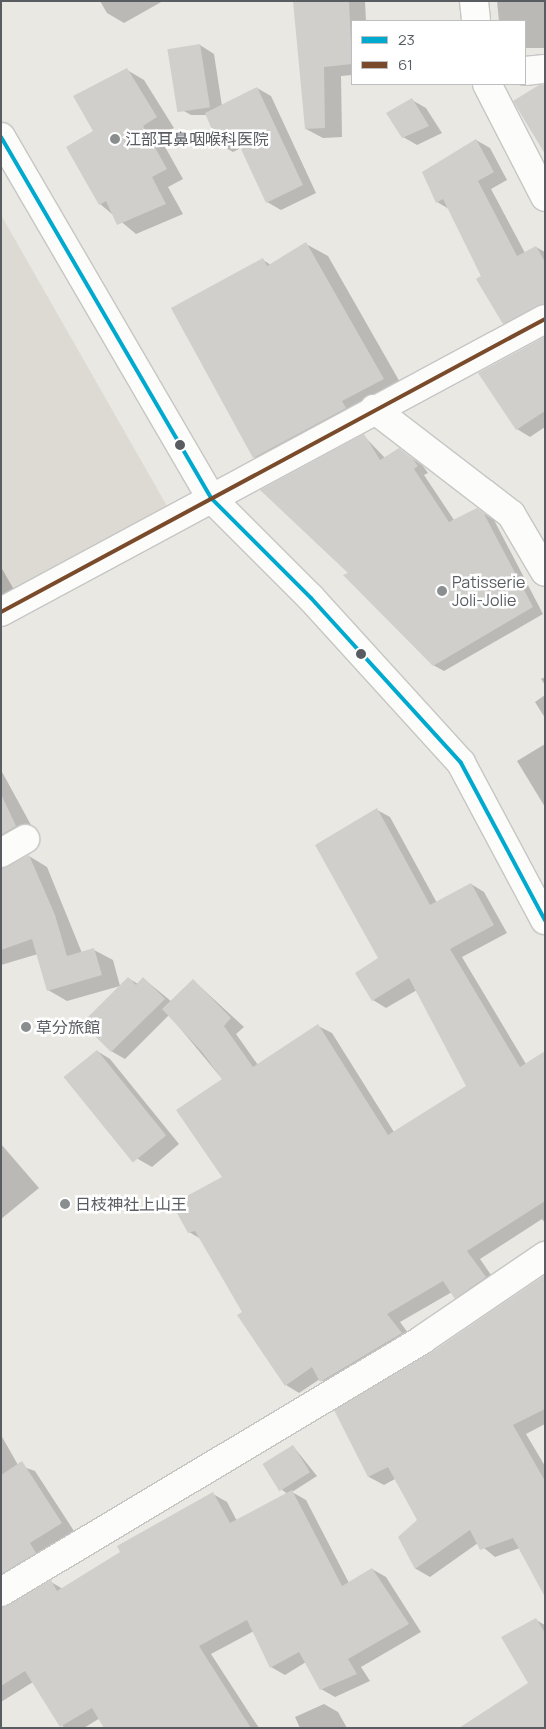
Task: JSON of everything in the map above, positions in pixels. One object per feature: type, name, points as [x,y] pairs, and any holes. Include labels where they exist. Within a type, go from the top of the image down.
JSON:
[{"type":"street","points":[[474,1],[476,20]]},
{"type":"street","points":[[526,71],[545,70]]},
{"type":"street","points":[[488,85],[545,197]]},
{"type":"street","points":[[1,137],[211,498],[311,598],[461,763],[545,920]]},
{"type":"street","points":[[1,612],[545,319]]},
{"type":"street","points":[[374,410],[511,514],[545,572]]},
{"type":"street","points":[[1,853],[26,839]]},
{"type":"street","points":[[1,1592],[423,1340],[545,1256]]},
{"type":"shaded area","points":[[1,215],[179,527],[1,610]]},
{"type":"building","points":[[293,1],[349,1],[351,64],[324,67],[325,128],[305,129]]},
{"type":"building","points":[[200,44],[210,107],[177,112],[167,49]]},
{"type":"building","name":"江部耳鼻咽喉科医院","points":[[127,68],[157,117],[143,126],[167,169],[152,177],[166,204],[117,225],[106,201],[99,205],[66,147],[93,131],[73,96]]},
{"type":"building","points":[[539,85],[545,85],[545,154],[513,101]]},
{"type":"building","points":[[257,87],[303,185],[266,203],[235,136],[218,144],[205,113]]},
{"type":"building","points":[[412,98],[429,126],[402,138],[386,113]]},
{"type":"building","points":[[476,139],[494,172],[478,181],[517,256],[536,246],[545,262],[545,303],[503,324],[476,279],[481,276],[443,199],[436,203],[422,172]]},
{"type":"building","points":[[306,242],[384,379],[342,401],[346,408],[253,458],[171,308],[263,258],[267,266]]},
{"type":"building","points":[[545,337],[545,411],[516,430],[478,373]]},
{"type":"building","points":[[364,434],[380,460],[399,448],[412,458],[418,466],[414,469],[449,522],[477,508],[483,512],[533,607],[433,666],[343,575],[348,573],[260,490]]},
{"type":"building","points":[[1,794],[16,826],[1,835]]},
{"type":"building","points":[[377,808],[430,905],[471,883],[494,925],[450,949],[520,1067],[545,1051],[545,1201],[467,1251],[486,1277],[455,1299],[443,1281],[387,1314],[402,1333],[320,1382],[312,1367],[285,1386],[237,1315],[242,1312],[195,1231],[188,1233],[172,1204],[222,1177],[176,1110],[222,1079],[202,1052],[162,1009],[193,979],[231,1018],[224,1026],[253,1067],[318,1024],[388,1135],[466,1086],[409,978],[372,1001],[355,973],[378,958],[315,845]]},
{"type":"building","points":[[29,855],[55,915],[67,956],[94,948],[102,975],[47,991],[32,939],[1,950],[1,869]]},
{"type":"building","points":[[128,977],[136,985],[143,977],[165,999],[111,1052],[82,1023]]},
{"type":"building","points":[[97,1050],[166,1135],[133,1163],[64,1077]]},
{"type":"building","points":[[545,1275],[545,1409],[513,1425],[545,1481],[545,1597],[513,1538],[480,1550],[470,1530],[415,1569],[398,1537],[417,1520],[388,1467],[368,1477],[334,1410],[432,1352]]},
{"type":"building","points":[[293,1445],[310,1472],[279,1491],[262,1464]]},
{"type":"building","points":[[22,1461],[62,1523],[30,1543],[36,1553],[1,1574],[1,1475]]},
{"type":"building","points":[[292,1490],[342,1586],[372,1568],[409,1624],[348,1659],[357,1674],[320,1690],[299,1652],[270,1668],[247,1620],[199,1646],[251,1728],[104,1728],[92,1708],[60,1727],[25,1671],[1,1686],[1,1608],[51,1580],[57,1591],[120,1552],[117,1546],[213,1492],[230,1523]]},
{"type":"building","points":[[536,1618],[545,1633],[545,1728],[459,1728],[528,1683],[501,1637]]},
{"type":"transit line","name":"23","points":[[1,137],[211,498],[311,598],[461,763],[545,920]]},
{"type":"transit line","name":"61","points":[[1,612],[545,319]]},
{"type":"place","name":"江部耳鼻咽喉科医院","points":[[115,139]]},
{"type":"place","name":"Patisserie Joli-Jolie","points":[[442,591]]},
{"type":"place","name":"草分旅館","points":[[26,1027]]},
{"type":"place","name":"日枝神社上山王","points":[[65,1204]]}]
